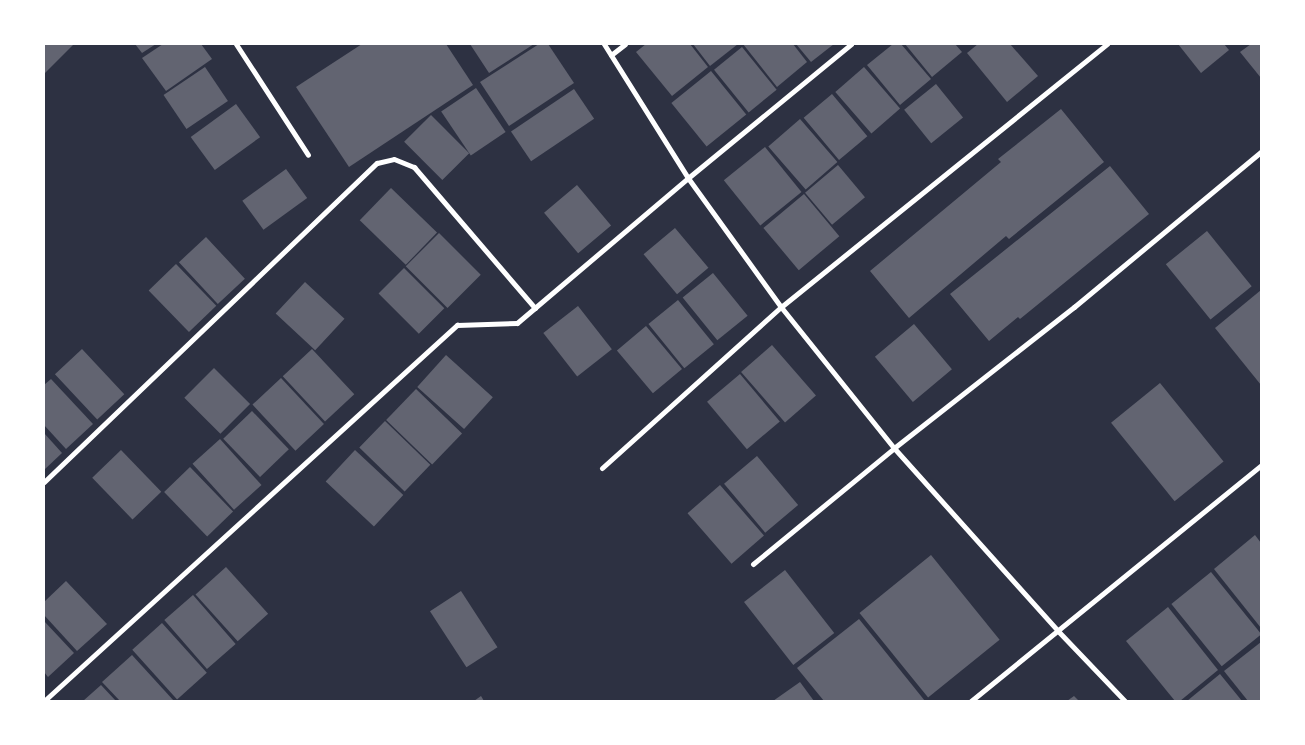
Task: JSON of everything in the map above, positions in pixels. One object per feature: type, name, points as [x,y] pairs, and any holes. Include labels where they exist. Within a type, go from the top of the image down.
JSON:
[{"type":"street","points":[[236,44],[308,156]]},
{"type":"street","points":[[604,44],[688,178],[781,307],[894,448],[1058,631],[1125,701]]},
{"type":"street","points":[[611,55],[625,44]]},
{"type":"street","points":[[44,701],[457,325],[517,323],[688,178],[851,44]]},
{"type":"street","points":[[602,468],[781,307],[1107,44]]},
{"type":"street","points":[[753,564],[894,448],[1081,301],[1261,152]]},
{"type":"street","points":[[44,482],[377,163],[394,159],[414,168],[534,308]]},
{"type":"street","points":[[971,701],[1261,465]]},
{"type":"building","points":[[44,44],[74,44],[44,74]]},
{"type":"building","points":[[135,44],[156,44],[142,53]]},
{"type":"building","points":[[163,44],[201,44],[212,59],[166,91],[142,58]]},
{"type":"building","points":[[362,44],[446,44],[473,85],[349,167],[296,87]]},
{"type":"building","points":[[470,44],[534,44],[489,73]]},
{"type":"building","points":[[539,44],[548,44],[574,83],[509,126],[480,82]]},
{"type":"building","points":[[646,44],[690,44],[708,67],[672,96],[636,52]]},
{"type":"building","points":[[693,44],[738,44],[710,66]]},
{"type":"building","points":[[743,44],[793,44],[807,62],[777,87]]},
{"type":"building","points":[[796,44],[834,44],[811,62]]},
{"type":"building","points":[[893,44],[901,44],[931,79],[900,105],[867,65]]},
{"type":"building","points":[[905,44],[955,44],[962,52],[932,77]]},
{"type":"building","points":[[978,44],[1010,44],[1038,76],[1007,102],[967,53]]},
{"type":"building","points":[[1178,44],[1224,44],[1229,50],[1201,73]]},
{"type":"building","points":[[1251,44],[1261,44],[1261,78],[1240,52]]},
{"type":"building","points":[[742,47],[777,90],[749,112],[714,70]]},
{"type":"building","points":[[205,67],[228,101],[186,129],[164,95]]},
{"type":"building","points":[[864,67],[900,109],[871,133],[835,92]]},
{"type":"building","points":[[711,71],[746,115],[707,147],[671,103]]},
{"type":"building","points":[[936,84],[963,117],[931,143],[904,110]]},
{"type":"building","points":[[476,88],[506,132],[471,155],[441,111]]},
{"type":"building","points":[[574,89],[594,119],[531,161],[511,131]]},
{"type":"building","points":[[832,94],[867,136],[839,160],[804,118]]},
{"type":"building","points":[[236,104],[260,137],[215,170],[191,137]]},
{"type":"building","points":[[1061,109],[1104,162],[1009,239],[1006,236],[909,318],[870,271],[1001,162],[998,159]]},
{"type":"building","points":[[431,115],[469,153],[442,180],[404,142]]},
{"type":"building","points":[[800,119],[837,162],[806,190],[768,147]]},
{"type":"building","points":[[765,147],[802,192],[760,225],[724,180]]},
{"type":"building","points":[[838,165],[865,197],[832,225],[805,193]]},
{"type":"building","points":[[1110,166],[1149,214],[1020,319],[1018,317],[989,341],[950,294]]},
{"type":"building","points":[[286,169],[307,198],[263,230],[242,201]]},
{"type":"building","points":[[577,185],[611,226],[578,253],[544,213]]},
{"type":"building","points":[[391,188],[437,232],[406,265],[360,220]]},
{"type":"building","points":[[804,194],[839,236],[799,270],[763,228]]},
{"type":"building","points":[[675,228],[708,268],[677,294],[644,254]]},
{"type":"building","points":[[1207,231],[1252,286],[1210,320],[1166,264]]},
{"type":"building","points":[[439,233],[481,275],[447,308],[406,266]]},
{"type":"building","points":[[206,237],[245,279],[218,304],[179,262]]},
{"type":"building","points":[[176,264],[216,306],[189,332],[149,290]]},
{"type":"building","points":[[404,268],[444,308],[419,334],[379,293]]},
{"type":"building","points":[[713,273],[748,316],[717,340],[683,298]]},
{"type":"building","points":[[305,282],[344,319],[315,350],[276,313]]},
{"type":"building","points":[[1261,290],[1261,385],[1215,328]]},
{"type":"building","points":[[678,300],[714,344],[684,368],[648,324]]},
{"type":"building","points":[[578,306],[612,349],[577,376],[543,333]]},
{"type":"building","points":[[914,324],[952,369],[913,402],[875,357]]},
{"type":"building","points":[[646,326],[682,369],[653,393],[617,350]]},
{"type":"building","points":[[772,345],[816,396],[785,422],[741,372]]},
{"type":"building","points":[[82,349],[124,394],[97,420],[55,374]]},
{"type":"building","points":[[312,349],[354,394],[325,422],[283,376]]},
{"type":"building","points":[[446,355],[493,397],[464,429],[417,387]]},
{"type":"building","points":[[214,368],[250,404],[220,434],[184,398]]},
{"type":"building","points":[[740,374],[780,421],[747,449],[707,402]]},
{"type":"building","points":[[281,378],[324,424],[295,451],[252,405]]},
{"type":"building","points":[[51,379],[93,424],[66,449],[44,425],[44,385]]},
{"type":"building","points":[[1160,383],[1224,461],[1175,501],[1111,423]]},
{"type":"building","points":[[416,389],[462,433],[432,464],[386,420]]},
{"type":"building","points":[[252,411],[289,449],[260,477],[223,439]]},
{"type":"building","points":[[385,421],[430,465],[405,491],[359,448]]},
{"type":"building","points":[[44,433],[62,453],[44,470]]},
{"type":"building","points":[[220,439],[261,485],[234,510],[193,464]]},
{"type":"building","points":[[121,450],[161,492],[133,520],[92,478]]},
{"type":"building","points":[[355,450],[403,495],[374,526],[326,481]]},
{"type":"building","points":[[757,456],[798,505],[765,533],[724,484]]},
{"type":"building","points":[[190,467],[233,512],[207,537],[164,492]]},
{"type":"building","points":[[720,485],[764,536],[732,564],[688,513]]},
{"type":"building","points":[[1255,535],[1261,543],[1261,628],[1214,569]]},
{"type":"building","points":[[931,555],[1000,640],[928,698],[860,613]]},
{"type":"building","points":[[226,567],[268,614],[238,641],[196,594]]},
{"type":"building","points":[[785,570],[834,633],[793,665],[744,602]]},
{"type":"building","points":[[1211,572],[1261,634],[1222,666],[1171,604]]},
{"type":"building","points":[[66,581],[107,624],[77,651],[44,615],[44,602]]},
{"type":"building","points":[[461,591],[497,647],[466,667],[430,611]]},
{"type":"building","points":[[193,595],[236,644],[207,669],[164,620]]},
{"type":"building","points":[[1168,607],[1218,670],[1180,701],[1175,701],[1126,641]]},
{"type":"building","points":[[859,619],[925,701],[824,701],[797,668]]},
{"type":"building","points":[[44,621],[74,653],[48,677],[44,672]]},
{"type":"building","points":[[162,623],[207,673],[177,700],[132,650]]},
{"type":"building","points":[[1261,642],[1261,701],[1248,701],[1224,671]]},
{"type":"building","points":[[132,655],[174,701],[120,701],[102,682]]},
{"type":"building","points":[[1220,674],[1242,701],[1187,701]]},
{"type":"building","points":[[800,682],[814,701],[773,701]]},
{"type":"building","points":[[101,685],[116,701],[83,701]]},
{"type":"building","points":[[481,696],[484,701],[474,701]]},
{"type":"building","points":[[1074,696],[1079,701],[1067,701]]}]
